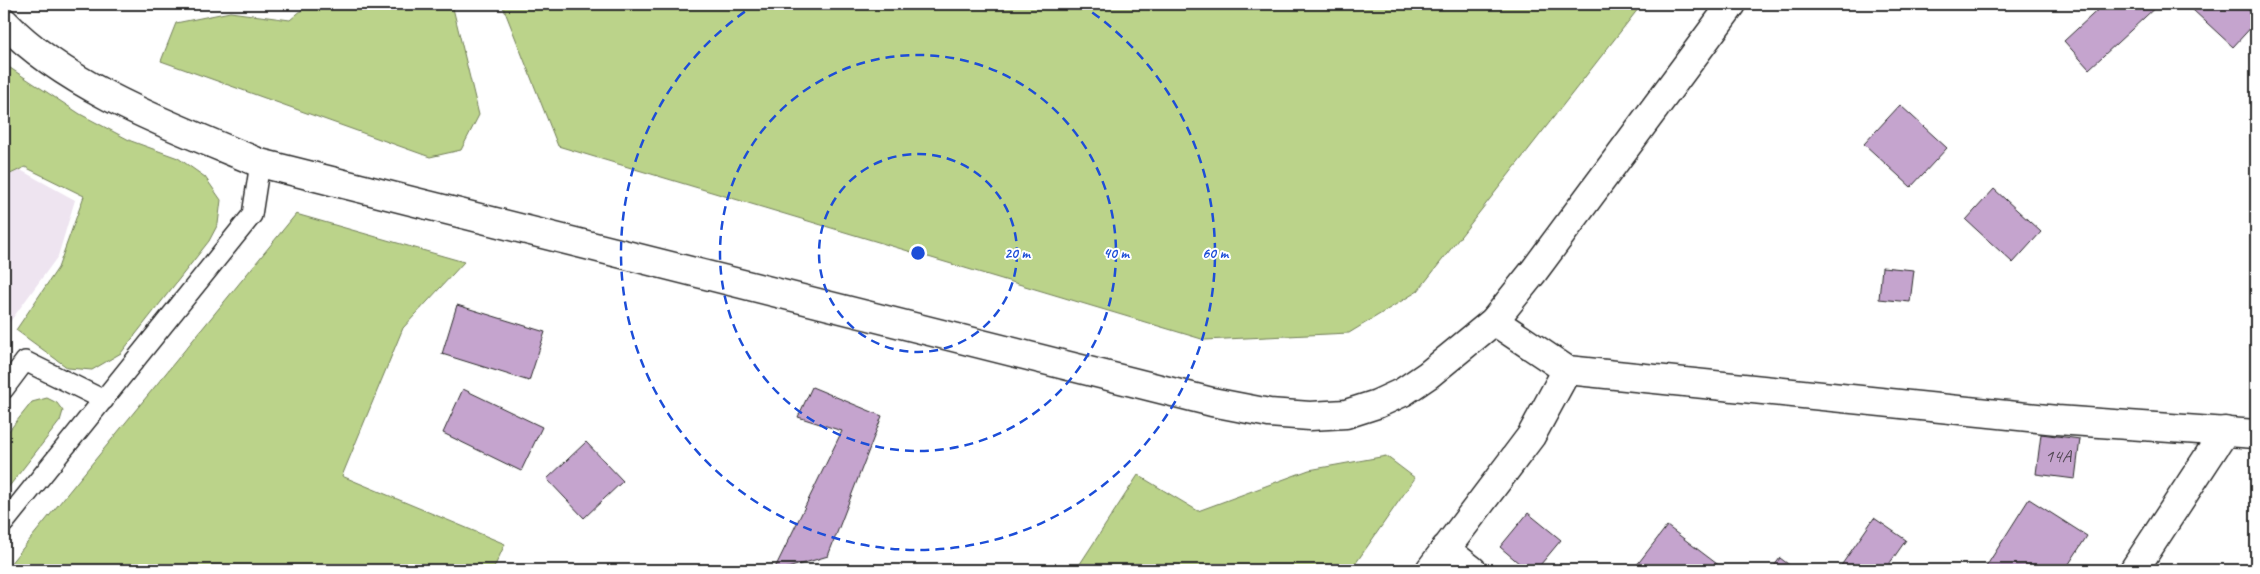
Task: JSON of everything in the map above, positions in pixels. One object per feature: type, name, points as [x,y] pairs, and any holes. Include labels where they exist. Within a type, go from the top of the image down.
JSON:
[{"type":"main road","points":[[6,27],[66,72],[154,119],[260,163],[1212,402],[1269,413],[1310,416],[1346,414],[1377,404],[1403,392],[1428,375],[1494,321],[1534,271],[1732,4]]},
{"type":"main road","points":[[1494,321],[1567,370],[2057,420],[2256,434]]},
{"type":"main road","points":[[1472,570],[1437,560],[1531,436],[1567,370]]},
{"type":"main road","points":[[2134,570],[2225,431]]},
{"type":"lane","points":[[4,523],[252,216],[260,163]]},
{"type":"lane","points":[[4,389],[25,361],[104,400]]},
{"type":"shaded area","points":[[4,161],[75,200],[58,256],[4,330]]},
{"type":"green space","points":[[309,4],[452,4],[479,115],[461,150],[430,157],[161,61],[176,23],[230,12],[290,20]]},
{"type":"green space","points":[[502,4],[1642,4],[1418,291],[1349,333],[1205,340],[558,146]]},
{"type":"green space","points":[[4,64],[80,114],[131,141],[178,158],[205,177],[221,200],[218,224],[209,241],[121,353],[92,370],[68,368],[16,330],[58,268],[84,196],[25,167],[4,177]]},
{"type":"green space","points":[[296,214],[464,262],[403,328],[342,476],[505,544],[493,570],[5,570]]},
{"type":"green space","points":[[47,398],[57,403],[63,411],[60,421],[4,493],[4,437],[32,402]]},
{"type":"green space","points":[[1386,456],[1415,478],[1351,570],[1076,570],[1138,475],[1198,511],[1309,470]]},
{"type":"building","points":[[2104,4],[2159,4],[2089,69],[2064,41]]},
{"type":"building","points":[[2198,4],[2242,4],[2256,17],[2256,22],[2233,47],[2193,10]]},
{"type":"building","points":[[1900,105],[1947,148],[1911,187],[1864,144]]},
{"type":"building","points":[[1994,189],[2041,232],[2013,263],[1966,220]]},
{"type":"building","points":[[1882,267],[1914,270],[1910,302],[1879,299]]},
{"type":"building","points":[[457,305],[545,332],[529,381],[442,354]]},
{"type":"building","points":[[812,387],[882,416],[828,556],[781,570],[774,570],[842,431],[798,417]]},
{"type":"building","points":[[463,389],[542,427],[521,471],[443,433]]},
{"type":"building","points":[[2041,434],[2080,439],[2075,479],[2036,474]]},
{"type":"building","points":[[586,442],[623,481],[584,518],[547,479]]},
{"type":"building","points":[[2029,499],[2087,536],[2065,570],[1984,570]]},
{"type":"building","points":[[1528,513],[1561,540],[1536,570],[1527,570],[1500,547]]},
{"type":"building","points":[[1874,518],[1906,540],[1885,570],[1838,570]]},
{"type":"building","points":[[1667,526],[1725,570],[1633,570]]},
{"type":"building","points":[[1780,558],[1796,570],[1771,570]]}]
